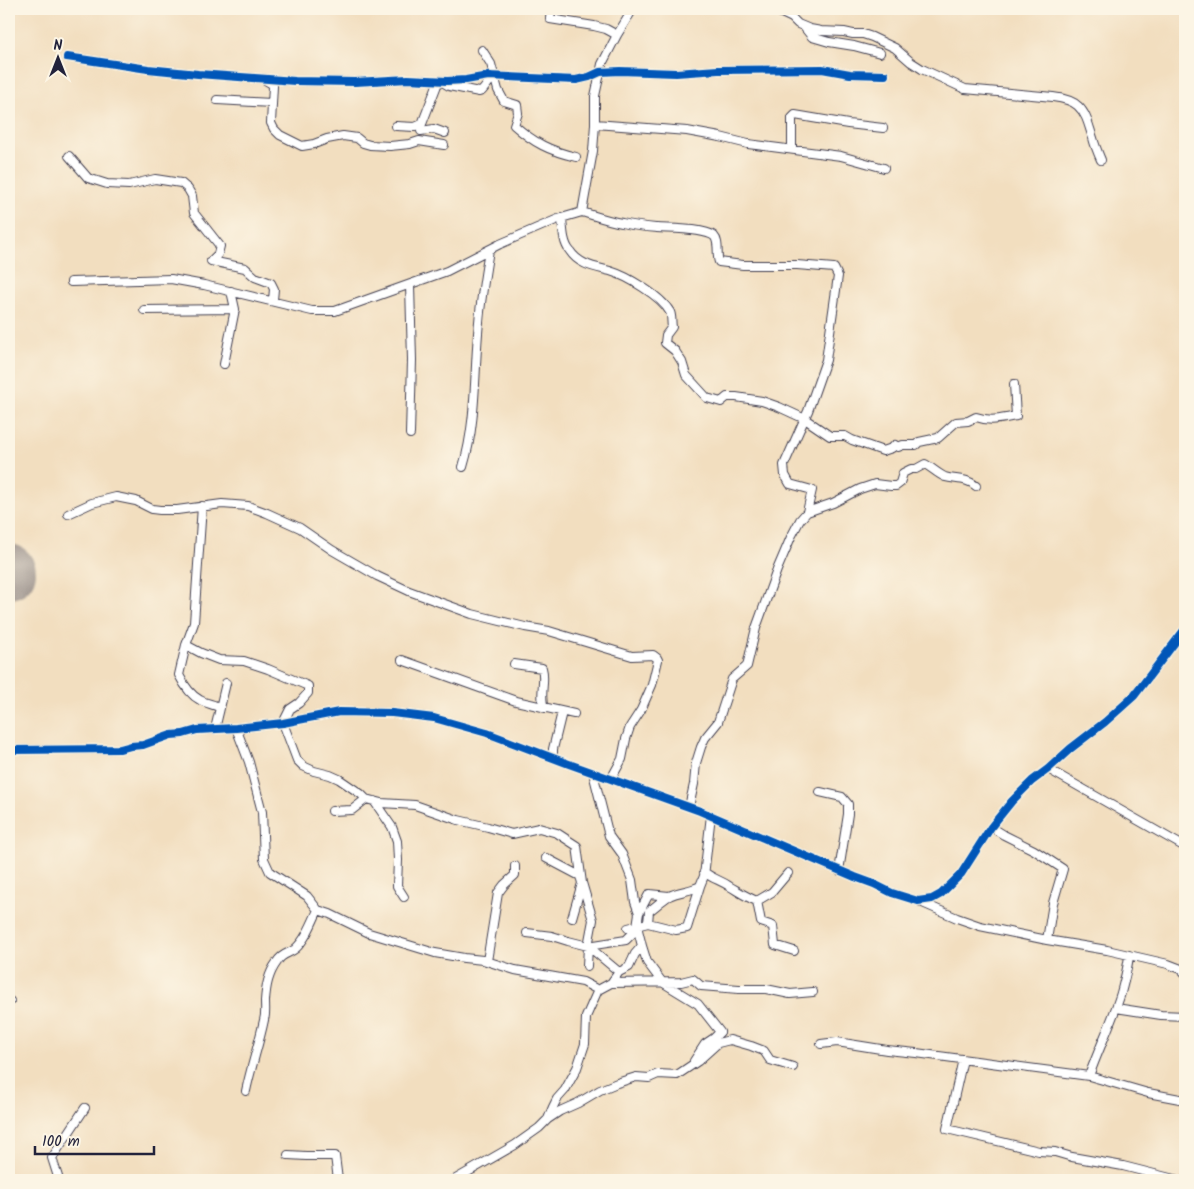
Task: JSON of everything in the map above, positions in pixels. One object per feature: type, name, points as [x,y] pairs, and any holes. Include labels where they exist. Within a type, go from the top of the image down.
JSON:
[{"type":"street","points":[[550,9],[550,19],[594,26],[606,29],[616,35]]},
{"type":"street","points":[[582,212],[590,170],[595,124],[595,96],[602,64],[616,35],[634,9]]},
{"type":"street","points":[[773,9],[792,18],[798,24],[810,30],[837,31],[872,37],[895,48],[922,69],[965,89],[1062,98],[1072,102],[1086,116],[1100,160]]},
{"type":"street","points":[[804,27],[812,38],[880,53]]},
{"type":"street","points":[[482,50],[491,64],[498,90],[504,101],[517,105],[518,113],[514,125],[540,144],[559,153],[576,156]]},
{"type":"street","points":[[67,57],[198,74],[260,79],[355,82],[408,79],[459,81],[488,76],[576,80],[600,72],[620,71],[676,73],[718,70],[822,69],[850,74],[885,75]]},
{"type":"street","points":[[439,80],[449,86],[479,92],[495,77]]},
{"type":"street","points":[[260,79],[272,84],[271,122],[274,129],[280,135],[302,146],[343,136],[357,138],[363,143],[370,145],[390,146],[419,142],[444,144]]},
{"type":"street","points":[[419,142],[421,128],[439,80]]},
{"type":"street","points":[[217,100],[272,103]]},
{"type":"street","points":[[792,149],[792,118],[795,115],[882,128]]},
{"type":"street","points":[[595,124],[687,131],[748,144],[841,156],[884,168]]},
{"type":"street","points":[[396,126],[434,129],[445,133]]},
{"type":"street","points":[[69,156],[88,178],[107,184],[129,184],[155,179],[181,183],[192,196],[194,213],[220,246],[218,254],[211,261],[245,268],[255,276],[271,284],[274,289],[274,300]]},
{"type":"street","points":[[70,282],[171,279],[274,300],[312,311],[335,311],[447,271],[562,218],[582,212],[622,223],[692,230],[714,236],[717,242],[719,262],[743,265],[797,265],[834,268],[838,276],[826,360],[805,419],[784,465],[785,476],[790,484],[812,490],[807,512],[800,520],[791,537],[777,570],[756,628],[747,666],[732,679],[718,722],[705,738],[701,747],[696,763],[689,806]]},
{"type":"street","points":[[562,218],[563,233],[569,250],[578,260],[592,267],[612,272],[642,286],[658,298],[670,312],[672,327],[666,335],[665,343],[675,351],[682,362],[686,375],[707,398],[721,402],[727,398],[762,401],[805,419],[830,436],[845,436],[882,451],[895,446],[916,445],[919,442],[938,438],[956,422],[976,418],[999,420],[1016,416],[1014,384]]},
{"type":"street","points":[[463,467],[468,450],[476,382],[479,322],[489,250]]},
{"type":"street","points":[[410,284],[412,360],[410,434]]},
{"type":"street","points":[[224,364],[235,309],[231,291]]},
{"type":"street","points":[[144,310],[235,309]]},
{"type":"street","points":[[807,512],[833,503],[860,489],[875,484],[896,486],[900,483],[903,473],[925,464],[945,477],[971,481],[976,486]]},
{"type":"street","points":[[68,514],[92,503],[116,497],[136,501],[152,509],[160,510],[177,510],[222,504],[248,506],[300,528],[332,550],[377,576],[409,591],[472,614],[550,631],[632,656],[653,655],[657,658],[658,664],[652,685],[641,710],[630,727],[622,758],[611,779]]},
{"type":"street","points":[[202,506],[194,623],[186,644],[179,674],[183,684],[201,701],[220,708]]},
{"type":"street","points":[[918,901],[932,899],[948,888],[961,874],[991,827],[1012,801],[1032,781],[1134,696],[1185,629]]},
{"type":"street","points":[[186,644],[201,654],[219,660],[244,661],[308,686],[308,693],[290,709],[284,723],[297,760],[314,772],[339,779],[370,800],[392,827],[397,841],[397,886],[404,897]]},
{"type":"street","points":[[402,660],[516,701],[574,714]]},
{"type":"street","points":[[514,664],[542,668],[544,675],[542,702],[544,708]]},
{"type":"street","points":[[215,729],[226,683]]},
{"type":"street","points":[[9,750],[120,749],[131,746],[143,746],[171,735],[197,730],[284,723],[339,712],[392,713],[421,716],[487,733],[593,773],[689,806],[892,893],[918,901],[980,926],[1107,950],[1168,964],[1185,972]]},
{"type":"street","points":[[553,758],[553,749],[562,712]]},
{"type":"street","points":[[236,728],[249,762],[262,812],[264,859],[267,866],[270,872],[306,896],[318,910],[369,933],[397,942],[436,953],[487,961],[515,970],[583,982],[598,990]]},
{"type":"street","points":[[1048,769],[1185,847]]},
{"type":"street","points":[[593,773],[609,836],[622,854],[632,880],[638,913]]},
{"type":"street","points":[[820,792],[842,797],[848,804],[839,871]]},
{"type":"street","points":[[332,811],[352,810],[370,800],[381,803],[415,805],[458,820],[512,834],[539,828],[557,833],[577,846],[582,883],[572,918]]},
{"type":"street","points":[[634,927],[648,923],[676,930],[687,928],[704,872],[711,815]]},
{"type":"street","points":[[991,827],[1004,836],[1034,850],[1063,869],[1053,903],[1047,940]]},
{"type":"street","points":[[546,858],[580,876],[593,920],[588,946],[587,966]]},
{"type":"street","points":[[487,961],[498,893],[514,875],[516,866]]},
{"type":"street","points":[[704,872],[711,878],[728,885],[747,898],[757,901],[772,892],[788,873]]},
{"type":"street","points":[[648,923],[649,911],[669,896],[700,886]]},
{"type":"street","points":[[527,933],[552,936],[588,946],[626,940],[649,894],[669,896]]},
{"type":"street","points":[[757,901],[761,922],[773,926],[775,945],[794,951]]},
{"type":"street","points":[[246,1090],[266,1014],[266,986],[270,975],[277,961],[284,954],[294,950],[308,933],[318,910]]},
{"type":"street","points":[[634,927],[647,962],[662,982],[698,1004],[720,1032],[705,1044],[691,1066]]},
{"type":"street","points":[[588,946],[619,972]]},
{"type":"street","points":[[548,1120],[557,1099],[565,1090],[577,1068],[585,1044],[586,1017],[598,990],[611,983],[619,972],[629,967],[635,954],[642,946]]},
{"type":"street","points":[[1089,1076],[1116,1008],[1129,963],[1129,956]]},
{"type":"street","points":[[611,983],[682,982],[694,979],[701,986],[766,989],[790,994],[813,992]]},
{"type":"street","points":[[1116,1008],[1161,1015],[1185,1016]]},
{"type":"street","points":[[454,1180],[516,1145],[560,1111],[600,1090],[636,1077],[649,1078],[658,1074],[677,1076],[718,1043],[730,1040],[751,1046],[764,1051],[770,1060],[793,1067]]},
{"type":"street","points":[[821,1044],[837,1042],[1089,1076],[1185,1100]]},
{"type":"street","points":[[963,1059],[947,1129],[1039,1151],[1055,1152],[1123,1166],[1178,1180]]},
{"type":"street","points":[[59,1180],[52,1158],[84,1108]]},
{"type":"street","points":[[288,1155],[335,1156],[338,1180]]},
{"type":"cycle path","points":[[67,57],[148,69],[295,81],[355,82],[408,79],[447,81],[488,76],[576,80],[600,72],[676,73],[718,70],[822,69],[850,74],[885,75]]},
{"type":"cycle path","points":[[9,750],[120,749],[143,745],[171,735],[197,730],[283,723],[339,712],[392,713],[434,718],[487,733],[700,811],[892,893],[918,901],[932,899],[941,894],[961,874],[991,827],[1012,801],[1032,781],[1134,696],[1185,629]]}]
